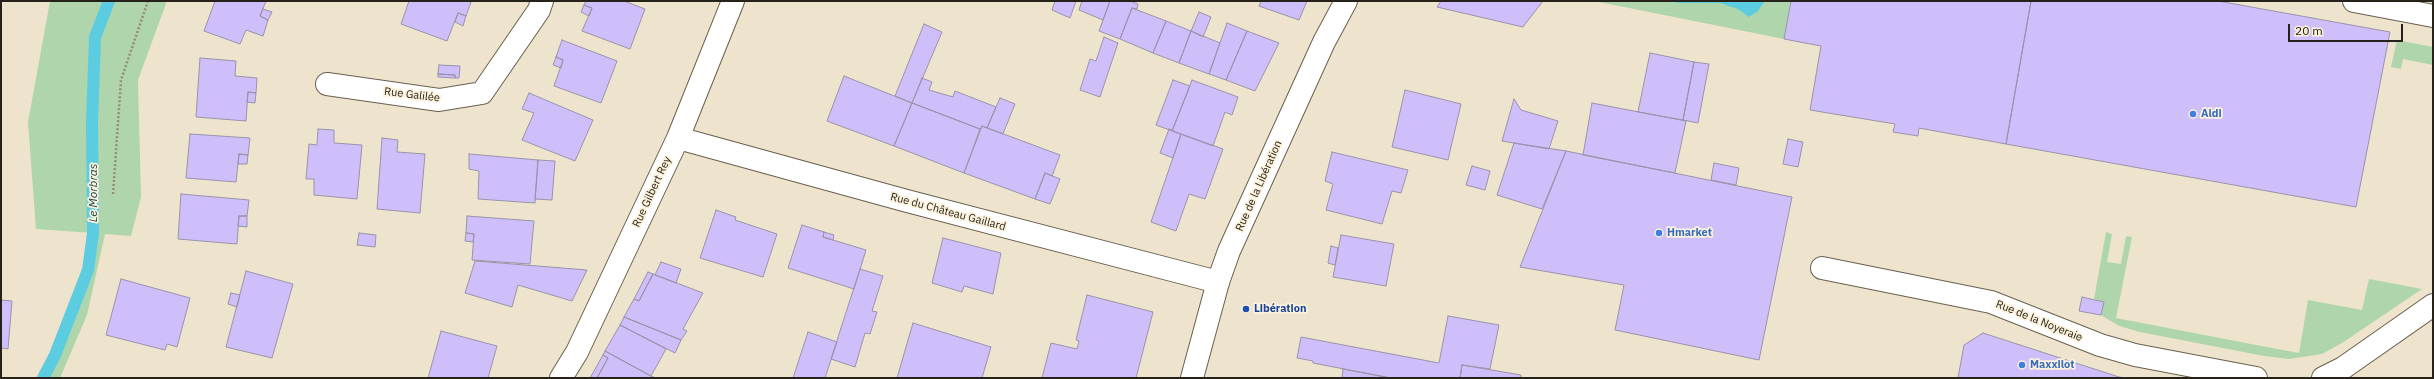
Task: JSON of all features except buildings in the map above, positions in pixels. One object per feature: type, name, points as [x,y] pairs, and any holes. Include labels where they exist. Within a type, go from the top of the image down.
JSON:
[{"type":"street","name":"Rue Galilée","points":[[327,84],[439,100],[482,93],[539,10],[542,1]]},
{"type":"street","name":"Rue Gilbert Rey","points":[[561,378],[576,352],[678,138],[732,1]]},
{"type":"street","name":"Rue de la Libération","points":[[1192,378],[1218,282],[1229,251],[1324,42],[1346,1]]},
{"type":"street","points":[[2354,1],[2433,16]]},
{"type":"street","name":"Rue du Château Gaillard","points":[[678,138],[908,202],[1218,282]]},
{"type":"street","name":"Rue de la Noyeraie","points":[[1822,268],[1991,302],[2100,345],[2128,353],[2256,378]]},
{"type":"street","points":[[2323,378],[2343,368],[2433,305]]},
{"type":"path","points":[[113,194],[121,80],[148,1]]},
{"type":"green space","points":[[50,1],[167,1],[138,80],[141,197],[131,236],[105,234],[87,315],[60,378],[43,378],[55,355],[88,268],[93,233],[36,229],[28,122]]},
{"type":"green space","points":[[1594,1],[1791,1],[1784,39]]},
{"type":"green space","points":[[2397,40],[2433,47],[2433,65],[2403,59],[2401,69],[2391,67]]},
{"type":"green space","points":[[2106,232],[2112,234],[2107,262],[2121,264],[2126,236],[2132,237],[2116,318],[2299,353],[2308,300],[2362,310],[2369,279],[2422,289],[2342,343],[2322,354],[2289,359],[2264,356],[2140,332],[2119,326],[2101,315],[2104,302],[2094,299]]},
{"type":"water","points":[[1667,1],[1765,1],[1758,11],[1749,17],[1738,9],[1720,3],[1680,3]]},
{"type":"waterway","name":"Le Morbras","points":[[43,378],[55,355],[88,270],[93,233],[92,123],[95,37],[109,1]]},
{"type":"place","name":"Aldi","points":[[2193,114]]},
{"type":"place","name":"Hmarket","points":[[1659,233]]},
{"type":"place","name":"Libération","points":[[1246,309]]},
{"type":"place","name":"Maxxilot","points":[[2022,365]]}]
